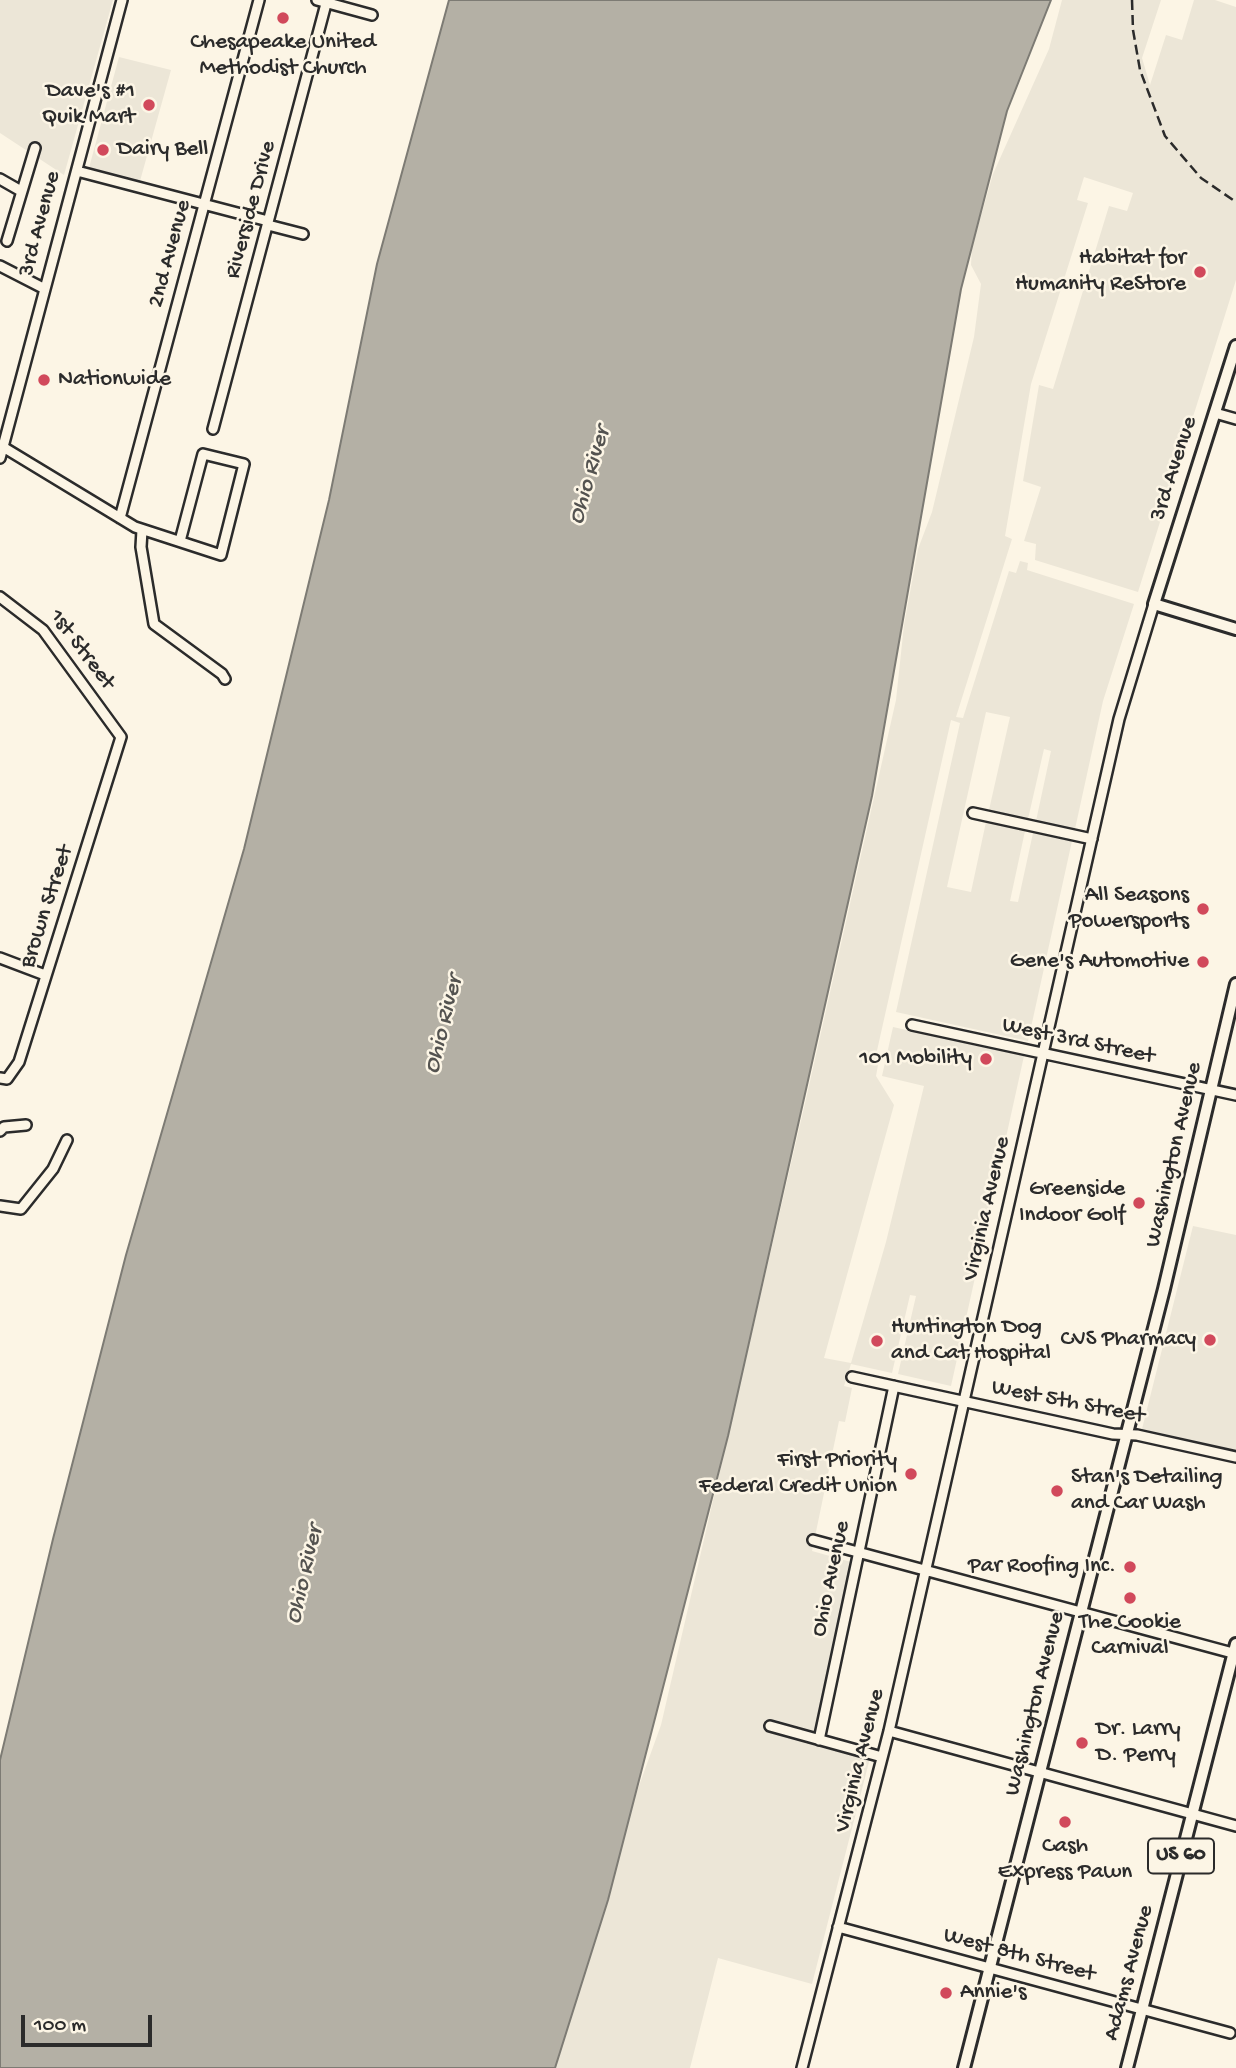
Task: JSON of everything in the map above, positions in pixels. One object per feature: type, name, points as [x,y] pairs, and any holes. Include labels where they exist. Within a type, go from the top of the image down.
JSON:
[{"type":"main road","name":"3rd Avenue","points":[[1154,604],[1236,346]]},
{"type":"main road","points":[[1154,604],[1236,629]]},
{"type":"main road","name":"Washington Avenue","points":[[964,2068],[1127,1435],[1236,984]]},
{"type":"main road","name":"Adams Avenue","points":[[1126,2068],[1235,1650]]},
{"type":"street","name":"3rd Avenue","points":[[0,458],[122,0]]},
{"type":"street","name":"2nd Avenue","points":[[120,518],[259,0]]},
{"type":"street","points":[[324,1],[372,15]]},
{"type":"street","name":"Riverside Drive","points":[[213,429],[324,1]]},
{"type":"street","points":[[7,240],[35,148]]},
{"type":"street","points":[[77,172],[303,234]]},
{"type":"street","points":[[0,179],[22,191]]},
{"type":"street","points":[[0,266],[45,289]]},
{"type":"street","points":[[1215,413],[1236,419]]},
{"type":"street","points":[[3,447],[142,530],[221,555],[244,464],[203,454],[180,541]]},
{"type":"street","points":[[142,530],[141,547],[154,624],[222,674],[225,679]]},
{"type":"street","name":"1st Street","points":[[0,597],[43,630],[121,737]]},
{"type":"street","name":"Virginia Avenue","points":[[802,2068],[889,1731],[1123,702],[1154,604]]},
{"type":"street","name":"Brown Street","points":[[0,1078],[7,1079],[19,1062],[121,737]]},
{"type":"street","points":[[973,813],[1092,839]]},
{"type":"street","points":[[0,958],[45,975]]},
{"type":"street","name":"West 3rd Street","points":[[912,1025],[1236,1095]]},
{"type":"street","points":[[0,1131],[4,1127],[26,1125]]},
{"type":"street","points":[[0,1206],[21,1209],[52,1169],[67,1140]]},
{"type":"street","name":"West 5th Street","points":[[852,1377],[1236,1457]]},
{"type":"street","name":"Ohio Avenue","points":[[819,1740],[894,1386]]},
{"type":"street","points":[[813,1540],[1081,1613],[1235,1650]]},
{"type":"street","points":[[770,1726],[882,1757]]},
{"type":"street","points":[[889,1731],[1236,1826]]},
{"type":"street","name":"West 8th Street","points":[[838,1927],[1230,2033]]},
{"type":"shaded area","points":[[0,0],[113,0],[64,175],[0,133]]},
{"type":"shaded area","points":[[1062,0],[1161,0],[1142,58],[1150,85],[1166,35],[1182,40],[1194,0],[1215,0],[1236,7],[1236,280],[1138,592],[1035,560],[1036,544],[1024,541],[1041,487],[1023,481],[1039,385],[1053,389],[1109,206],[1127,211],[1133,193],[1084,177],[1077,200],[1088,203],[1031,384],[1005,536],[1012,539],[956,717],[963,718],[1009,571],[1016,573],[1020,561],[1028,563],[1027,570],[1134,604],[1103,701],[1075,829],[1036,821],[1051,751],[1044,749],[1028,819],[989,810],[1010,717],[986,712],[947,887],[971,892],[986,822],[1025,831],[1010,901],[1018,902],[1033,833],[1072,841],[1028,1041],[896,1012],[960,723],[951,720],[874,1064],[878,1065],[876,1076],[894,1105],[824,1358],[851,1363],[886,1242],[924,1086],[882,1076],[893,1027],[1024,1056],[951,1386],[898,1374],[916,1296],[910,1295],[892,1373],[851,1364],[844,1386],[852,1388],[845,1422],[839,1421],[812,1551],[851,1562],[815,1731],[774,1720],[772,1731],[870,1758],[812,1984],[718,1958],[690,2068],[555,2068],[608,1900],[631,1808],[661,1725],[806,1099],[896,700],[904,625],[918,549],[932,512],[974,337],[981,284],[971,265],[972,247],[993,174],[1049,49]]},
{"type":"shaded area","points":[[119,57],[171,70],[140,181],[89,168]]},
{"type":"shaded area","points":[[1193,1226],[1236,1235],[1236,1450],[1142,1429]]},
{"type":"water","name":"Ohio River","points":[[449,0],[1051,0],[1007,111],[961,289],[872,796],[728,1436],[608,1900],[555,2068],[0,2068],[0,1760],[126,1255],[244,849],[329,500],[377,264]]},
{"type":"railway","points":[[1132,0],[1133,30],[1140,70],[1165,136],[1201,178],[1236,202]]},
{"type":"place","name":"Chesapeake United Methodist Church","points":[[283,18]]},
{"type":"place","name":"Dave's #1 Quik Mart","points":[[149,105]]},
{"type":"place","name":"Dairy Bell","points":[[103,150]]},
{"type":"place","name":"Habitat for Humanity ReStore","points":[[1200,272]]},
{"type":"place","name":"Nationwide","points":[[44,380]]},
{"type":"place","name":"All Seasons Powersports","points":[[1203,909]]},
{"type":"place","name":"Gene's Automotive","points":[[1203,962]]},
{"type":"place","name":"101 Mobility","points":[[986,1059]]},
{"type":"place","name":"Greenside Indoor Golf","points":[[1139,1203]]},
{"type":"place","name":"CVS Pharmacy","points":[[1210,1340]]},
{"type":"place","name":"Huntington Dog and Cat Hospital","points":[[877,1341]]},
{"type":"place","name":"First Priority Federal Credit Union","points":[[911,1474]]},
{"type":"place","name":"Stan's Detailing and Car Wash","points":[[1057,1491]]},
{"type":"place","name":"Par Roofing Inc.","points":[[1130,1567]]},
{"type":"place","name":"The Cookie Carnival","points":[[1130,1598]]},
{"type":"place","name":"Dr. Larry D. Perry","points":[[1082,1743]]},
{"type":"place","name":"Cash Express Pawn","points":[[1065,1822]]},
{"type":"place","name":"Annie's","points":[[946,1993]]}]
